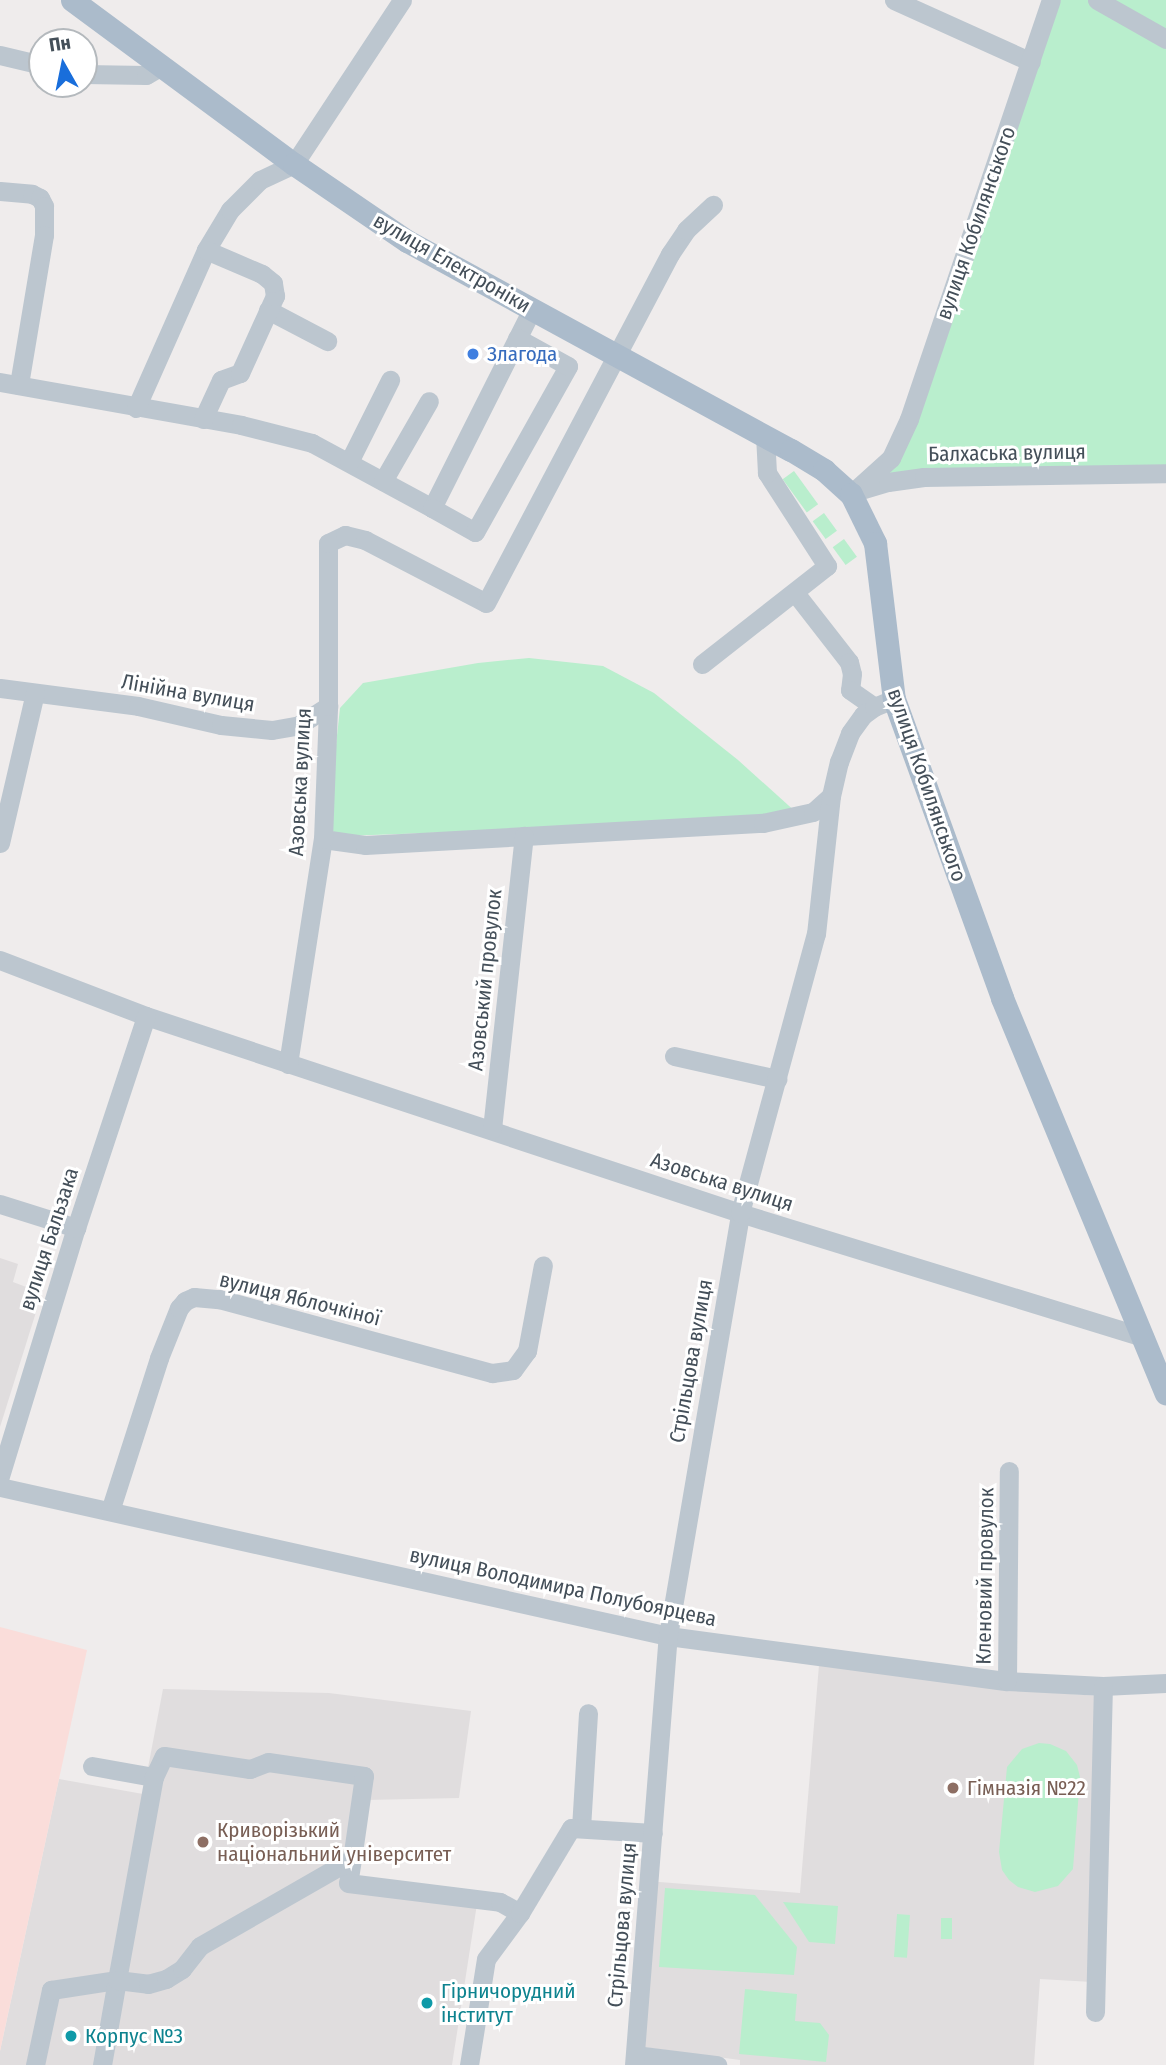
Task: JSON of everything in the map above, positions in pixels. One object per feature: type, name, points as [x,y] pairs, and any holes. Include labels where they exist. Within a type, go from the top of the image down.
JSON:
[{"type":"main road","name":"вулиця Електроніки","points":[[72,0],[294,164],[407,241],[765,436],[824,470],[850,494]]},
{"type":"main road","name":"вулиця Кобилянського","points":[[850,494],[875,543],[884,703],[1002,998],[1166,1393]]},
{"type":"street","points":[[136,408],[206,250],[230,210],[249,188],[294,164],[402,0]]},
{"type":"street","points":[[894,0],[1031,62]]},
{"type":"street","name":"вулиця Кобилянського","points":[[850,494],[891,458],[909,419],[1051,0]]},
{"type":"street","points":[[1097,0],[1166,39]]},
{"type":"street","points":[[0,55],[28,62]]},
{"type":"street","points":[[98,74],[146,75],[160,67]]},
{"type":"street","points":[[0,191],[33,194],[40,198],[44,206],[44,236],[9,383],[203,419],[312,443],[475,532],[568,366],[517,338]]},
{"type":"street","points":[[616,355],[670,254],[686,230],[713,205]]},
{"type":"street","points":[[203,419],[221,380],[240,373],[275,296],[273,283],[262,274],[206,250]]},
{"type":"street","points":[[432,509],[532,309]]},
{"type":"street","points":[[268,310],[327,341]]},
{"type":"street","name":"Азовська вулиця","points":[[288,1064],[323,839],[328,706],[328,543],[345,535],[365,540],[486,603],[616,355]]},
{"type":"street","points":[[349,462],[390,380]]},
{"type":"street","points":[[383,481],[429,401]]},
{"type":"street","points":[[702,664],[796,594],[827,566],[767,473],[765,436]]},
{"type":"street","name":"Балхаська вулиця","points":[[850,494],[888,482],[923,477],[1166,473]]},
{"type":"street","points":[[796,594],[849,662],[852,674],[850,690],[884,703]]},
{"type":"street","name":"Лінійна вулиця","points":[[0,688],[138,706],[221,725],[272,730],[299,725],[328,706]]},
{"type":"street","points":[[0,843],[35,693]]},
{"type":"street","name":"Стрільцова вулиця","points":[[634,2060],[668,1636],[740,1213],[816,934],[831,796],[850,733],[884,703]]},
{"type":"street","points":[[323,839],[365,845],[763,823],[813,812],[831,796]]},
{"type":"street","name":"Азовський провулок","points":[[492,1129],[524,836]]},
{"type":"street","name":"Азовська вулиця","points":[[0,960],[146,1016],[740,1213],[1144,1337]]},
{"type":"street","name":"вулиця Бальзака","points":[[0,1476],[76,1228],[146,1016]]},
{"type":"street","points":[[674,1056],[777,1079]]},
{"type":"street","points":[[0,1204],[76,1228]]},
{"type":"street","name":"вулиця Яблочкіної","points":[[110,1511],[159,1358],[179,1308],[185,1301],[194,1297],[219,1299],[492,1373],[513,1370],[527,1351],[543,1265]]},
{"type":"street","name":"Кленовий провулок","points":[[1007,1681],[1009,1471]]},
{"type":"street","name":"вулиця Володимира Полубоярцева","points":[[0,1486],[668,1636],[1007,1681],[1103,1686],[1166,1683]]},
{"type":"street","points":[[1095,2012],[1103,1686]]},
{"type":"street","points":[[581,1828],[588,1713]]},
{"type":"street","points":[[102,2065],[154,1777],[164,1756],[250,1769],[268,1762],[364,1776],[348,1883],[500,1902],[520,1913]]},
{"type":"street","points":[[92,1766],[154,1777]]},
{"type":"street","points":[[469,2065],[485,1959],[520,1913],[571,1828],[653,1833]]},
{"type":"street","points":[[36,2065],[51,1990],[117,1980],[149,1984],[166,1979],[182,1969],[200,1946],[352,1859]]},
{"type":"street","points":[[634,2060],[717,2064]]},
{"type":"shaded area","points":[[0,1258],[18,1264],[13,1282],[42,1293],[0,1427]]},
{"type":"shaded area","points":[[0,1627],[87,1650],[0,2051]]},
{"type":"shaded area","name":"Гімназія №22","points":[[819,1665],[1003,1689],[1098,1696],[1092,1982],[1040,1979],[1034,2065],[740,2065],[740,2060],[635,2046],[647,1881],[800,1893]]},
{"type":"shaded area","name":"Криворізький національний університет","points":[[163,1689],[329,1693],[471,1711],[459,1798],[366,1800],[356,1888],[477,1904],[452,2065],[0,2065],[0,2051],[59,1779],[143,1794]]},
{"type":"green space","points":[[1051,0],[1166,0],[1166,473],[875,474],[891,458]]},
{"type":"green space","points":[[794,471],[818,504],[807,512],[783,479]]},
{"type":"green space","points":[[824,513],[837,531],[826,539],[813,521]]},
{"type":"green space","points":[[844,539],[857,557],[846,565],[833,547]]},
{"type":"green space","points":[[529,658],[603,666],[654,693],[738,760],[798,814],[756,821],[344,836],[327,829],[340,708],[363,683],[478,663]]},
{"type":"green space","points":[[1039,1743],[1050,1744],[1066,1751],[1077,1765],[1080,1777],[1073,1869],[1058,1886],[1035,1892],[1018,1887],[1009,1880],[1002,1870],[999,1852],[1007,1767],[1022,1749]]},
{"type":"green space","points":[[665,1888],[755,1895],[797,1947],[794,1975],[659,1967]]},
{"type":"green space","points":[[783,1902],[838,1906],[835,1944],[809,1942]]},
{"type":"green space","points":[[897,1914],[910,1915],[907,1958],[894,1957]]},
{"type":"green space","points":[[941,1918],[952,1918],[952,1939],[941,1939]]},
{"type":"green space","points":[[745,1989],[797,1994],[795,2021],[820,2023],[829,2035],[826,2062],[739,2054]]},
{"type":"place","name":"Злагода","points":[[473,354]]},
{"type":"place","name":"Гімназія №22","points":[[953,1788]]},
{"type":"place","name":"Криворізький національний університет","points":[[203,1842]]},
{"type":"place","name":"Гірничорудний інститут","points":[[427,2003]]},
{"type":"place","name":"Корпус №3","points":[[71,2036]]}]
